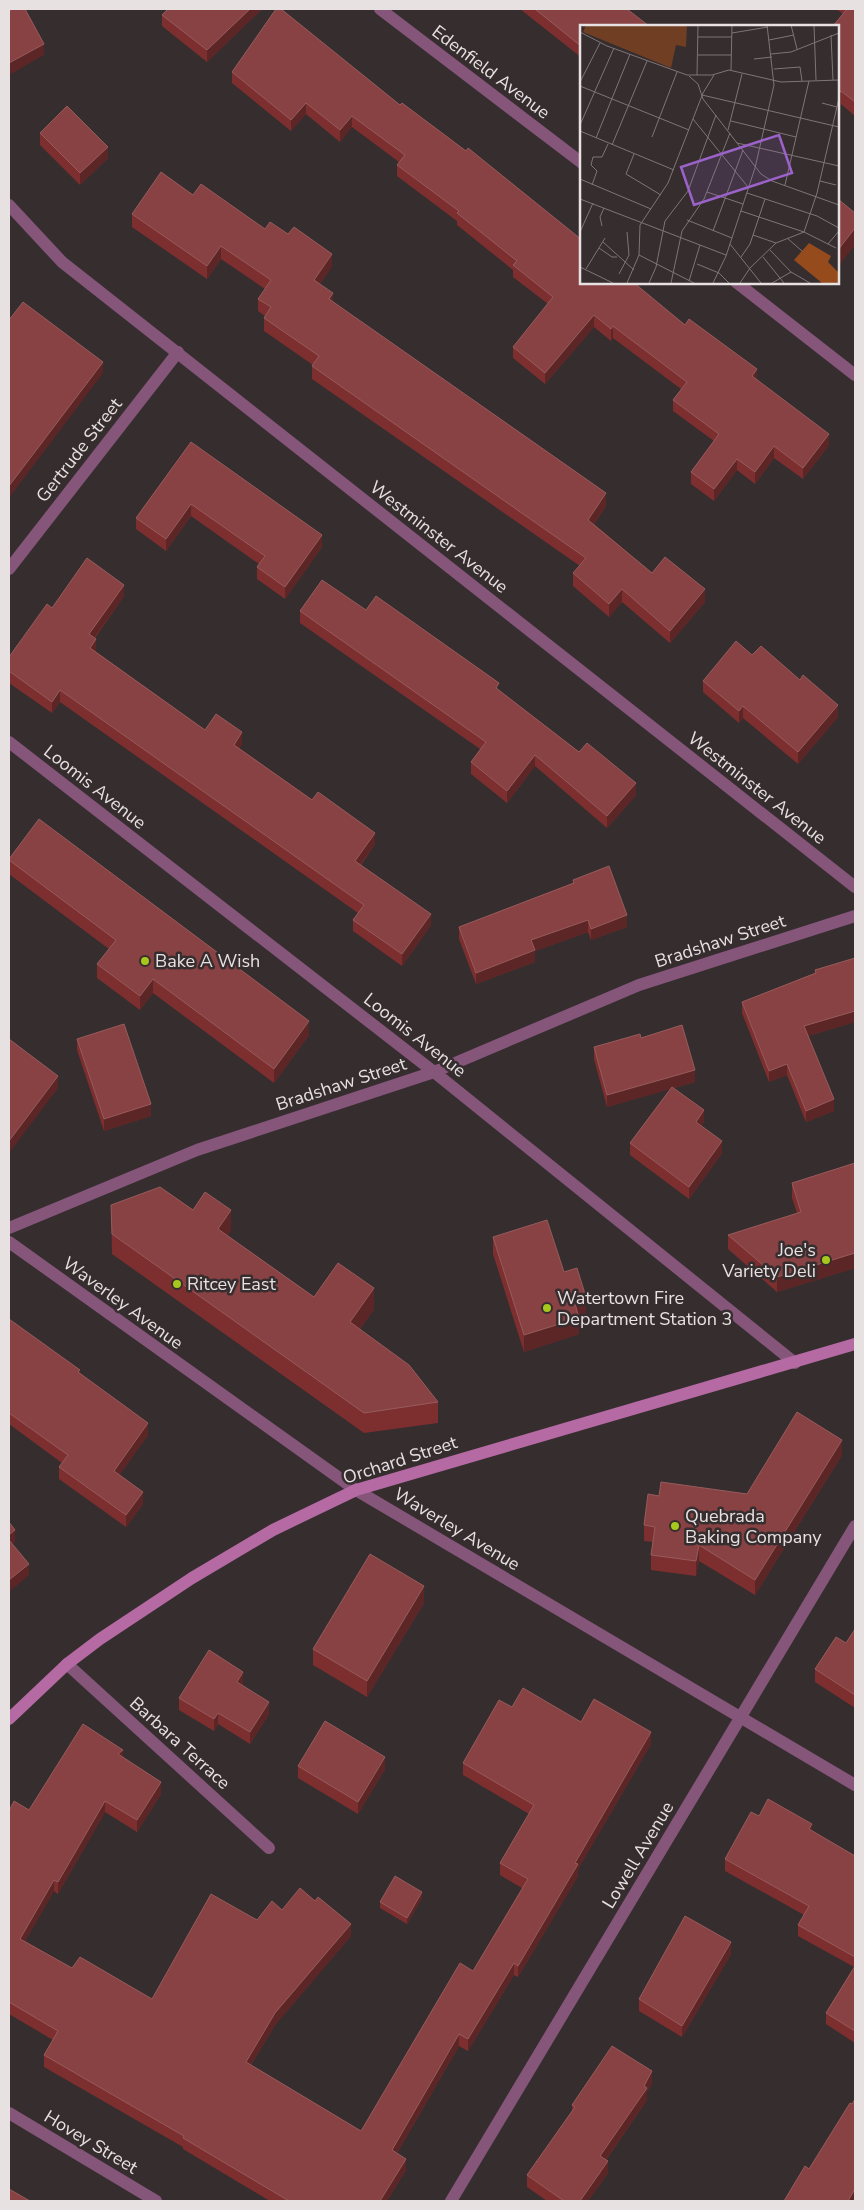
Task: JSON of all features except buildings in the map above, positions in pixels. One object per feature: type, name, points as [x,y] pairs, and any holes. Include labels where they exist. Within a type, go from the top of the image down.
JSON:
[{"type":"main road","name":"Orchard Street","points":[[9,1720],[67,1664],[100,1639],[200,1573],[273,1530],[356,1490],[548,1432],[795,1363],[855,1344]]},
{"type":"street","name":"Edenfield Avenue","points":[[380,9],[580,161]]},
{"type":"street","name":"Westminster Avenue","points":[[9,205],[62,262],[855,887]]},
{"type":"street","points":[[739,284],[855,375]]},
{"type":"street","name":"Gertrude Street","points":[[9,569],[178,352]]},
{"type":"street","name":"Loomis Avenue","points":[[9,742],[434,1072],[795,1363]]},
{"type":"street","name":"Bradshaw Street","points":[[9,1228],[197,1150],[434,1072],[640,985],[855,916]]},
{"type":"street","name":"Waverley Avenue","points":[[9,1242],[356,1490],[855,1785]]},
{"type":"street","name":"Lowell Avenue","points":[[451,2201],[855,1526]]},
{"type":"street","name":"Barbara Terrace","points":[[67,1664],[269,1848]]},
{"type":"street","name":"Hovey Street","points":[[9,2113],[156,2201]]},
{"type":"place","name":"Bake A Wish","points":[[145,961]]},
{"type":"place","name":"Joe's Variety Deli","points":[[826,1260]]},
{"type":"place","name":"Ritcey East","points":[[177,1284]]},
{"type":"place","name":"Watertown Fire Department Station 3","points":[[547,1308]]},
{"type":"place","name":"Quebrada Baking Company","points":[[675,1526]]}]
